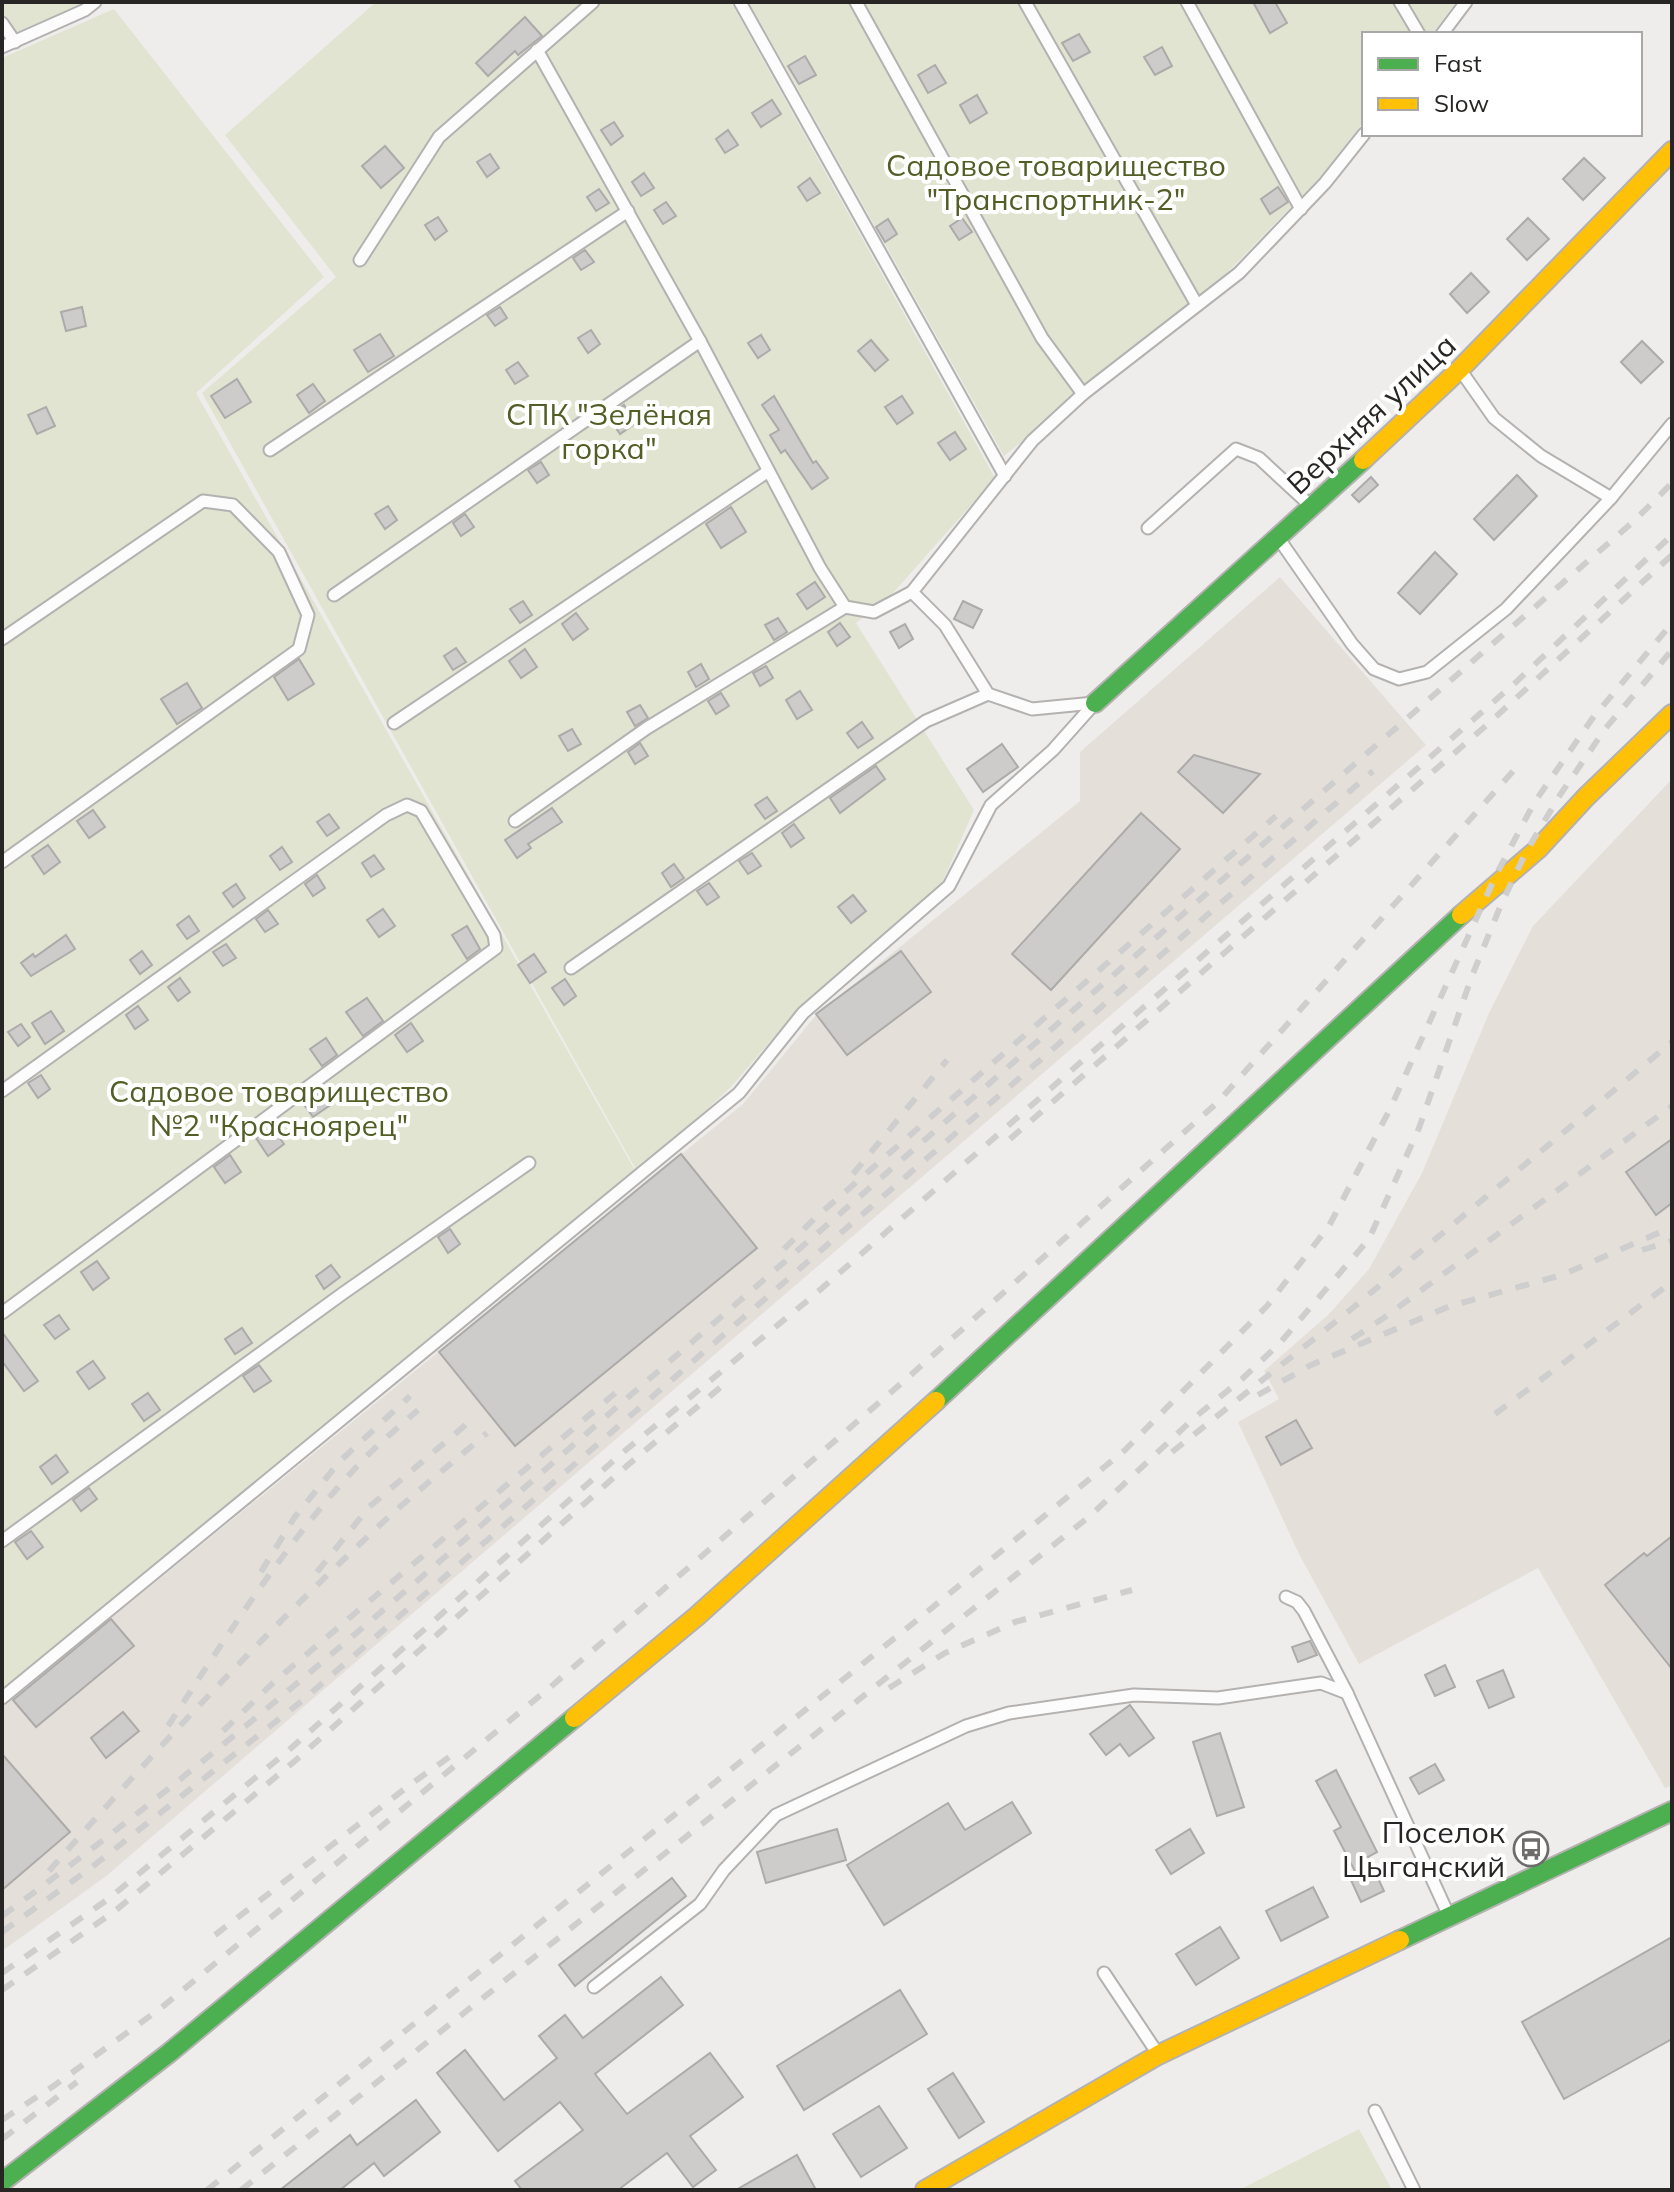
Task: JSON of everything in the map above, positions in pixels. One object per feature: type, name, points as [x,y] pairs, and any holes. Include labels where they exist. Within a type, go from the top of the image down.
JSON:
[{"type":"main road","name":"Верхняя улица","points":[[1095,703],[1313,507],[1460,369],[1672,151]]},
{"type":"main road","points":[[2,2182],[169,2053],[697,1616],[869,1463],[1467,909],[1538,849],[1586,797],[1672,714]]},
{"type":"main road","points":[[925,2190],[1158,2055],[1672,1811]]},
{"type":"lane","points":[[2,47],[85,10],[95,2]]},
{"type":"lane","points":[[360,260],[439,137],[593,2]]},
{"type":"lane","points":[[740,2],[1005,476]]},
{"type":"lane","points":[[856,2],[1042,338],[1083,394]]},
{"type":"lane","points":[[1025,2],[1197,305]]},
{"type":"lane","points":[[1187,2],[1301,209]]},
{"type":"lane","points":[[1400,2],[1418,32]]},
{"type":"lane","points":[[1444,32],[1466,2]]},
{"type":"lane","points":[[2,23],[15,42]]},
{"type":"lane","points":[[537,50],[700,341],[820,568],[845,607]]},
{"type":"lane","points":[[515,821],[647,728],[845,607],[874,612],[912,592],[1032,441],[1083,394],[1239,273],[1325,183],[1362,136]]},
{"type":"lane","points":[[270,450],[628,211]]},
{"type":"lane","points":[[334,595],[700,341]]},
{"type":"lane","points":[[1460,369],[1494,418],[1541,456],[1611,498]]},
{"type":"lane","points":[[1279,538],[1352,644],[1374,669],[1399,679],[1427,672],[1506,609],[1611,498],[1672,424]]},
{"type":"lane","points":[[1148,528],[1236,449],[1259,458],[1313,507]]},
{"type":"lane","points":[[394,723],[767,472]]},
{"type":"lane","points":[[2,639],[203,501],[233,505],[279,552],[308,615],[299,649],[2,862]]},
{"type":"lane","points":[[912,592],[945,625],[988,694],[1032,709],[1095,703]]},
{"type":"lane","points":[[571,968],[926,721],[988,694]]},
{"type":"lane","points":[[2,1698],[739,1093],[803,1013],[949,886],[991,805],[1053,750],[1095,703]]},
{"type":"lane","points":[[2,1091],[373,824],[407,805],[421,811],[494,935],[496,948],[2,1313]]},
{"type":"lane","points":[[2,1541],[529,1163]]},
{"type":"lane","points":[[1286,1597],[1297,1602],[1304,1611],[1347,1693],[1449,1917]]},
{"type":"lane","points":[[594,1987],[700,1904],[724,1870],[776,1815],[966,1726],[1009,1713],[1134,1695],[1218,1698],[1321,1683],[1347,1693]]},
{"type":"lane","points":[[1104,1973],[1158,2055]]},
{"type":"lane","points":[[1375,2111],[1414,2190]]},
{"type":"shaded area","points":[[1280,577],[1426,745],[105,1877],[2,1951],[2,1707],[743,1104],[817,1014],[1080,801],[1080,752]]},
{"type":"shaded area","points":[[1672,779],[1672,1785],[1665,1788],[1538,1568],[1359,1664],[1299,1554],[1238,1422],[1279,1399],[1264,1371],[1329,1314],[1369,1269],[1422,1173],[1489,1013],[1533,926]]},
{"type":"green space","points":[[2,2],[107,2],[2,43]]},
{"type":"green space","name":"СПК \"Зелёная горка\"","points":[[376,2],[731,2],[995,478],[893,593],[856,623],[974,810],[942,883],[798,1009],[731,1087],[638,1173],[202,393],[336,277],[225,135]]},
{"type":"green space","name":"Садовое товарищество \"Транспортник-2\"","points":[[749,2],[1456,2],[1434,32],[1362,32],[1362,124],[1323,174],[1220,280],[1004,456]]},
{"type":"green space","name":"Садовое товарищество №2 \"Красноярец\"","points":[[114,9],[324,277],[196,393],[637,1174],[2,1693],[2,58]]},
{"type":"green space","points":[[1359,2129],[1392,2190],[1239,2190]]},
{"type":"building","points":[[1253,2],[1275,2],[1287,23],[1270,33]]},
{"type":"building","points":[[525,17],[542,36],[518,55],[515,51],[488,76],[476,63]]},
{"type":"building","points":[[1079,34],[1090,52],[1073,61],[1062,43]]},
{"type":"building","points":[[1162,47],[1172,66],[1155,75],[1144,57]]},
{"type":"building","points":[[805,56],[816,75],[799,84],[788,66]]},
{"type":"building","points":[[935,65],[946,83],[928,93],[918,75]]},
{"type":"building","points":[[977,95],[987,113],[970,123],[960,105]]},
{"type":"building","points":[[772,100],[781,114],[761,127],[752,113]]},
{"type":"building","points":[[614,122],[623,136],[611,145],[601,130]]},
{"type":"building","points":[[728,130],[738,145],[725,153],[716,139]]},
{"type":"building","points":[[385,146],[404,168],[381,188],[362,166]]},
{"type":"building","points":[[490,154],[499,168],[487,177],[477,162]]},
{"type":"building","points":[[1584,158],[1605,178],[1583,200],[1563,179]]},
{"type":"building","points":[[644,173],[654,188],[641,196],[632,182]]},
{"type":"building","points":[[810,178],[820,193],[807,201],[798,187]]},
{"type":"building","points":[[1278,187],[1288,202],[1270,214],[1261,199]]},
{"type":"building","points":[[599,189],[609,203],[596,211],[587,197]]},
{"type":"building","points":[[666,202],[676,216],[663,224],[654,210]]},
{"type":"building","points":[[438,217],[447,231],[435,240],[425,225]]},
{"type":"building","points":[[962,218],[972,232],[959,240],[950,226]]},
{"type":"building","points":[[1528,218],[1549,239],[1527,260],[1507,239]]},
{"type":"building","points":[[888,219],[897,234],[885,242],[876,227]]},
{"type":"building","points":[[585,250],[594,262],[581,270],[573,258]]},
{"type":"building","points":[[1471,273],[1489,292],[1467,313],[1450,294]]},
{"type":"building","points":[[82,307],[86,326],[66,331],[61,312]]},
{"type":"building","points":[[500,307],[507,318],[495,326],[487,315]]},
{"type":"building","points":[[591,330],[600,344],[588,353],[578,338]]},
{"type":"building","points":[[380,334],[394,356],[368,372],[354,350]]},
{"type":"building","points":[[761,335],[770,350],[758,358],[748,343]]},
{"type":"building","points":[[871,340],[888,360],[875,371],[858,351]]},
{"type":"building","points":[[1642,341],[1663,362],[1641,383],[1621,362]]},
{"type":"building","points":[[518,362],[528,376],[515,384],[506,370]]},
{"type":"building","points":[[237,379],[251,402],[225,418],[211,396]]},
{"type":"building","points":[[313,384],[325,401],[309,413],[297,395]]},
{"type":"building","points":[[774,396],[813,463],[816,461],[828,478],[812,489],[785,450],[781,453],[770,435],[779,430],[762,405]]},
{"type":"building","points":[[902,396],[913,413],[897,424],[885,407]]},
{"type":"building","points":[[624,405],[636,423],[620,434],[608,416]]},
{"type":"building","points":[[46,407],[55,426],[37,434],[28,415]]},
{"type":"building","points":[[955,432],[966,449],[950,460],[938,443]]},
{"type":"building","points":[[541,462],[549,475],[537,483],[528,470]]},
{"type":"building","points":[[1517,475],[1537,496],[1494,540],[1474,519]]},
{"type":"building","points":[[1371,477],[1378,485],[1359,502],[1352,495]]},
{"type":"building","points":[[388,506],[397,520],[385,529],[375,514]]},
{"type":"building","points":[[731,507],[746,532],[721,548],[706,524]]},
{"type":"building","points":[[465,514],[474,527],[461,536],[453,523]]},
{"type":"building","points":[[1435,552],[1457,574],[1420,614],[1398,593]]},
{"type":"building","points":[[815,582],[825,597],[807,609],[797,594]]},
{"type":"building","points":[[523,601],[532,615],[520,623],[510,609]]},
{"type":"building","points":[[963,601],[982,610],[973,628],[954,619]]},
{"type":"building","points":[[576,613],[588,629],[573,640],[562,624]]},
{"type":"building","points":[[778,618],[787,632],[774,640],[765,625]]},
{"type":"building","points":[[840,623],[850,637],[837,646],[828,632]]},
{"type":"building","points":[[905,624],[913,639],[899,648],[890,632]]},
{"type":"building","points":[[456,648],[466,662],[453,670],[444,656]]},
{"type":"building","points":[[525,649],[537,667],[521,678],[509,661]]},
{"type":"building","points":[[299,659],[314,684],[288,700],[274,677]]},
{"type":"building","points":[[701,664],[709,679],[696,687],[688,672]]},
{"type":"building","points":[[766,666],[773,678],[760,686],[753,673]]},
{"type":"building","points":[[187,683],[202,708],[177,724],[161,699]]},
{"type":"building","points":[[800,691],[812,710],[797,719],[786,700]]},
{"type":"building","points":[[721,693],[729,706],[716,714],[708,701]]},
{"type":"building","points":[[640,705],[648,718],[635,726],[627,712]]},
{"type":"building","points":[[862,722],[873,738],[858,748],[847,733]]},
{"type":"building","points":[[572,729],[581,744],[568,751],[559,736]]},
{"type":"building","points":[[640,743],[648,756],[635,764],[628,752]]},
{"type":"building","points":[[1002,744],[1018,767],[983,792],[967,769]]},
{"type":"building","points":[[1194,755],[1260,774],[1223,813],[1178,772]]},
{"type":"building","points":[[876,766],[885,779],[840,813],[830,798]]},
{"type":"building","points":[[767,797],[777,811],[765,819],[755,805]]},
{"type":"building","points":[[552,808],[562,822],[528,844],[531,848],[517,858],[505,840]]},
{"type":"building","points":[[93,810],[105,827],[89,838],[77,821]]},
{"type":"building","points":[[1141,813],[1180,849],[1051,990],[1012,954]]},
{"type":"building","points":[[329,814],[339,828],[327,836],[317,822]]},
{"type":"building","points":[[794,824],[804,838],[791,847],[782,833]]},
{"type":"building","points":[[48,845],[60,862],[44,874],[32,856]]},
{"type":"building","points":[[282,847],[292,862],[280,870],[270,856]]},
{"type":"building","points":[[752,853],[761,866],[748,874],[739,861]]},
{"type":"building","points":[[374,855],[384,869],[371,877],[362,863]]},
{"type":"building","points":[[674,864],[684,878],[671,887],[662,873]]},
{"type":"building","points":[[317,875],[325,888],[313,896],[305,884]]},
{"type":"building","points":[[709,883],[719,897],[707,905],[697,891]]},
{"type":"building","points":[[236,884],[245,898],[233,907],[223,893]]},
{"type":"building","points":[[853,895],[866,911],[851,923],[838,907]]},
{"type":"building","points":[[383,909],[395,926],[379,937],[367,920]]},
{"type":"building","points":[[268,910],[278,924],[265,932],[256,919]]},
{"type":"building","points":[[189,916],[199,931],[187,939],[177,925]]},
{"type":"building","points":[[467,926],[480,949],[467,959],[452,935]]},
{"type":"building","points":[[66,935],[75,949],[31,976],[21,963]]},
{"type":"building","points":[[226,944],[236,958],[223,966],[213,952]]},
{"type":"building","points":[[142,951],[152,965],[140,974],[130,960]]},
{"type":"building","points":[[901,951],[931,992],[847,1055],[816,1014]]},
{"type":"building","points":[[534,954],[546,972],[530,983],[518,965]]},
{"type":"building","points":[[180,978],[190,992],[178,1001],[168,987]]},
{"type":"building","points":[[565,979],[576,996],[564,1005],[552,988]]},
{"type":"building","points":[[367,998],[383,1021],[363,1036],[346,1012]]},
{"type":"building","points":[[138,1006],[148,1020],[135,1029],[126,1015]]},
{"type":"building","points":[[51,1011],[64,1031],[45,1044],[32,1023]]},
{"type":"building","points":[[411,1023],[423,1041],[407,1052],[395,1035]]},
{"type":"building","points":[[21,1024],[30,1037],[18,1046],[8,1032]]},
{"type":"building","points":[[326,1038],[337,1055],[322,1066],[310,1049]]},
{"type":"building","points":[[41,1075],[50,1089],[38,1098],[28,1083]]},
{"type":"building","points":[[318,1090],[329,1106],[313,1117],[302,1102]]},
{"type":"building","points":[[272,1127],[284,1144],[268,1156],[256,1138]]},
{"type":"building","points":[[1672,1139],[1672,1203],[1656,1215],[1626,1172]]},
{"type":"building","points":[[681,1154],[757,1248],[515,1446],[439,1352]]},
{"type":"building","points":[[230,1155],[241,1172],[225,1183],[214,1167]]},
{"type":"building","points":[[450,1229],[460,1244],[448,1253],[438,1237]]},
{"type":"building","points":[[97,1261],[109,1278],[93,1290],[81,1272]]},
{"type":"building","points":[[331,1265],[340,1277],[324,1289],[316,1276]]},
{"type":"building","points":[[59,1315],[69,1329],[55,1339],[44,1325]]},
{"type":"building","points":[[242,1328],[252,1343],[235,1354],[225,1339]]},
{"type":"building","points":[[2,1332],[38,1381],[24,1391],[2,1361]]},
{"type":"building","points":[[93,1361],[105,1378],[89,1389],[77,1372]]},
{"type":"building","points":[[259,1365],[271,1381],[254,1392],[243,1376]]},
{"type":"building","points":[[148,1393],[160,1410],[144,1421],[132,1404]]},
{"type":"building","points":[[1296,1420],[1312,1448],[1281,1465],[1266,1437]]},
{"type":"building","points":[[56,1455],[68,1472],[52,1484],[40,1467]]},
{"type":"building","points":[[89,1488],[97,1499],[81,1511],[73,1500]]},
{"type":"building","points":[[31,1531],[43,1547],[27,1559],[15,1542]]},
{"type":"building","points":[[1672,1536],[1672,1669],[1605,1585],[1644,1553],[1647,1556]]},
{"type":"building","points":[[111,1619],[134,1646],[36,1727],[13,1700]]},
{"type":"building","points":[[1310,1641],[1317,1655],[1298,1662],[1292,1647]]},
{"type":"building","points":[[1445,1665],[1455,1687],[1435,1696],[1425,1675]]},
{"type":"building","points":[[1503,1670],[1514,1697],[1489,1708],[1477,1681]]},
{"type":"building","points":[[1130,1705],[1154,1738],[1129,1756],[1120,1744],[1106,1755],[1090,1734]]},
{"type":"building","points":[[123,1712],[139,1731],[106,1758],[91,1738]]},
{"type":"building","points":[[1220,1733],[1244,1807],[1217,1816],[1193,1742]]},
{"type":"building","points":[[2,1754],[70,1832],[2,1890]]},
{"type":"building","points":[[1435,1764],[1444,1780],[1419,1794],[1410,1778]]},
{"type":"building","points":[[1336,1770],[1377,1852],[1368,1857],[1384,1891],[1361,1902],[1350,1878],[1357,1875],[1334,1831],[1341,1827],[1316,1781]]},
{"type":"building","points":[[1012,1802],[1031,1833],[884,1925],[847,1865],[948,1803],[965,1830]]},
{"type":"building","points":[[837,1829],[846,1860],[766,1883],[757,1852]]},
{"type":"building","points":[[1190,1829],[1204,1853],[1171,1874],[1156,1850]]},
{"type":"building","points":[[672,1878],[686,1896],[575,1986],[559,1965]]},
{"type":"building","points":[[1313,1887],[1328,1917],[1281,1941],[1266,1911]]},
{"type":"building","points":[[1220,1927],[1239,1958],[1196,1985],[1176,1954]]},
{"type":"building","points":[[1672,1937],[1672,2039],[1564,2099],[1522,2022]]},
{"type":"building","points":[[661,1977],[683,2005],[595,2074],[627,2114],[710,2053],[743,2097],[690,2136],[716,2170],[693,2187],[667,2153],[618,2190],[522,2190],[515,2181],[583,2130],[560,2102],[498,2151],[437,2073],[465,2050],[504,2100],[557,2058],[539,2036],[565,2015],[583,2038]]},
{"type":"building","points":[[900,1990],[927,2034],[804,2110],[777,2066]]},
{"type":"building","points":[[953,2073],[984,2122],[959,2138],[928,2089]]},
{"type":"building","points":[[416,2100],[440,2132],[384,2176],[374,2163],[340,2190],[280,2190],[350,2135],[357,2145]]},
{"type":"building","points":[[879,2106],[907,2148],[861,2177],[833,2134]]},
{"type":"building","points":[[797,2155],[816,2190],[736,2190]]},
{"type":"railway","points":[[2,1916],[165,1792],[401,1595],[1633,522],[1672,483]]},
{"type":"railway","points":[[2,1973],[107,1900],[289,1750],[621,1454],[813,1296],[1514,684],[1672,535]]},
{"type":"railway","points":[[1010,1139],[1489,723],[1672,555]]},
{"type":"railway","points":[[207,2190],[1125,1450],[1267,1306],[1329,1226],[1390,1109],[1497,873],[1534,803],[1592,719],[1672,623]]},
{"type":"railway","points":[[241,2190],[1090,1516],[1194,1418],[1279,1344],[1369,1239],[1419,1128],[1472,976],[1526,852],[1605,729],[1672,650]]},
{"type":"railway","points":[[2,2120],[161,2008],[554,1684],[904,1381],[1217,1103],[1515,769]]},
{"type":"railway","points":[[2,1932],[92,1867],[303,1700],[1373,771]]},
{"type":"railway","points":[[784,1249],[814,1219],[1276,816]]},
{"type":"railway","points":[[1172,1452],[1349,1311],[1672,1042]]},
{"type":"railway","points":[[853,1174],[947,1060]]},
{"type":"railway","points":[[1352,1339],[1672,1106]]},
{"type":"railway","points":[[1258,1395],[1311,1365],[1450,1306],[1562,1275],[1672,1227]]},
{"type":"railway","points":[[1642,1250],[1672,1241]]},
{"type":"railway","points":[[1495,1414],[1672,1282]]},
{"type":"railway","points":[[2,1990],[115,1911],[296,1760],[629,1464],[728,1381]]},
{"type":"railway","points":[[223,1731],[275,1681],[626,1384]]},
{"type":"railway","points":[[261,1572],[294,1518],[339,1462],[410,1396]]},
{"type":"railway","points":[[168,1726],[260,1588],[310,1521],[363,1460],[418,1410]]},
{"type":"railway","points":[[317,1572],[369,1507],[476,1416]]},
{"type":"railway","points":[[49,1871],[241,1661],[378,1527],[487,1433]]},
{"type":"railway","points":[[889,1688],[945,1653],[1015,1622],[1132,1590]]},
{"type":"railway","points":[[215,1935],[452,1755]]},
{"type":"railway","points":[[2,2139],[77,2082]]},
{"type":"traffic: fast","points":[[1095,703],[1363,460]]},
{"type":"traffic: fast","points":[[936,1401],[1461,915]]},
{"type":"traffic: fast","points":[[2,2182],[169,2053],[574,1718]]},
{"type":"traffic: fast","points":[[1400,1940],[1672,1811]]},
{"type":"traffic: slow","points":[[1363,460],[1460,369],[1672,151]]},
{"type":"traffic: slow","points":[[1461,915],[1538,849],[1586,797],[1672,714]]},
{"type":"traffic: slow","points":[[574,1718],[697,1616],[936,1401]]},
{"type":"traffic: slow","points":[[925,2190],[1158,2055],[1400,1940]]},
{"type":"place","name":"Поселок Цыганский","points":[[1531,1849]]}]
